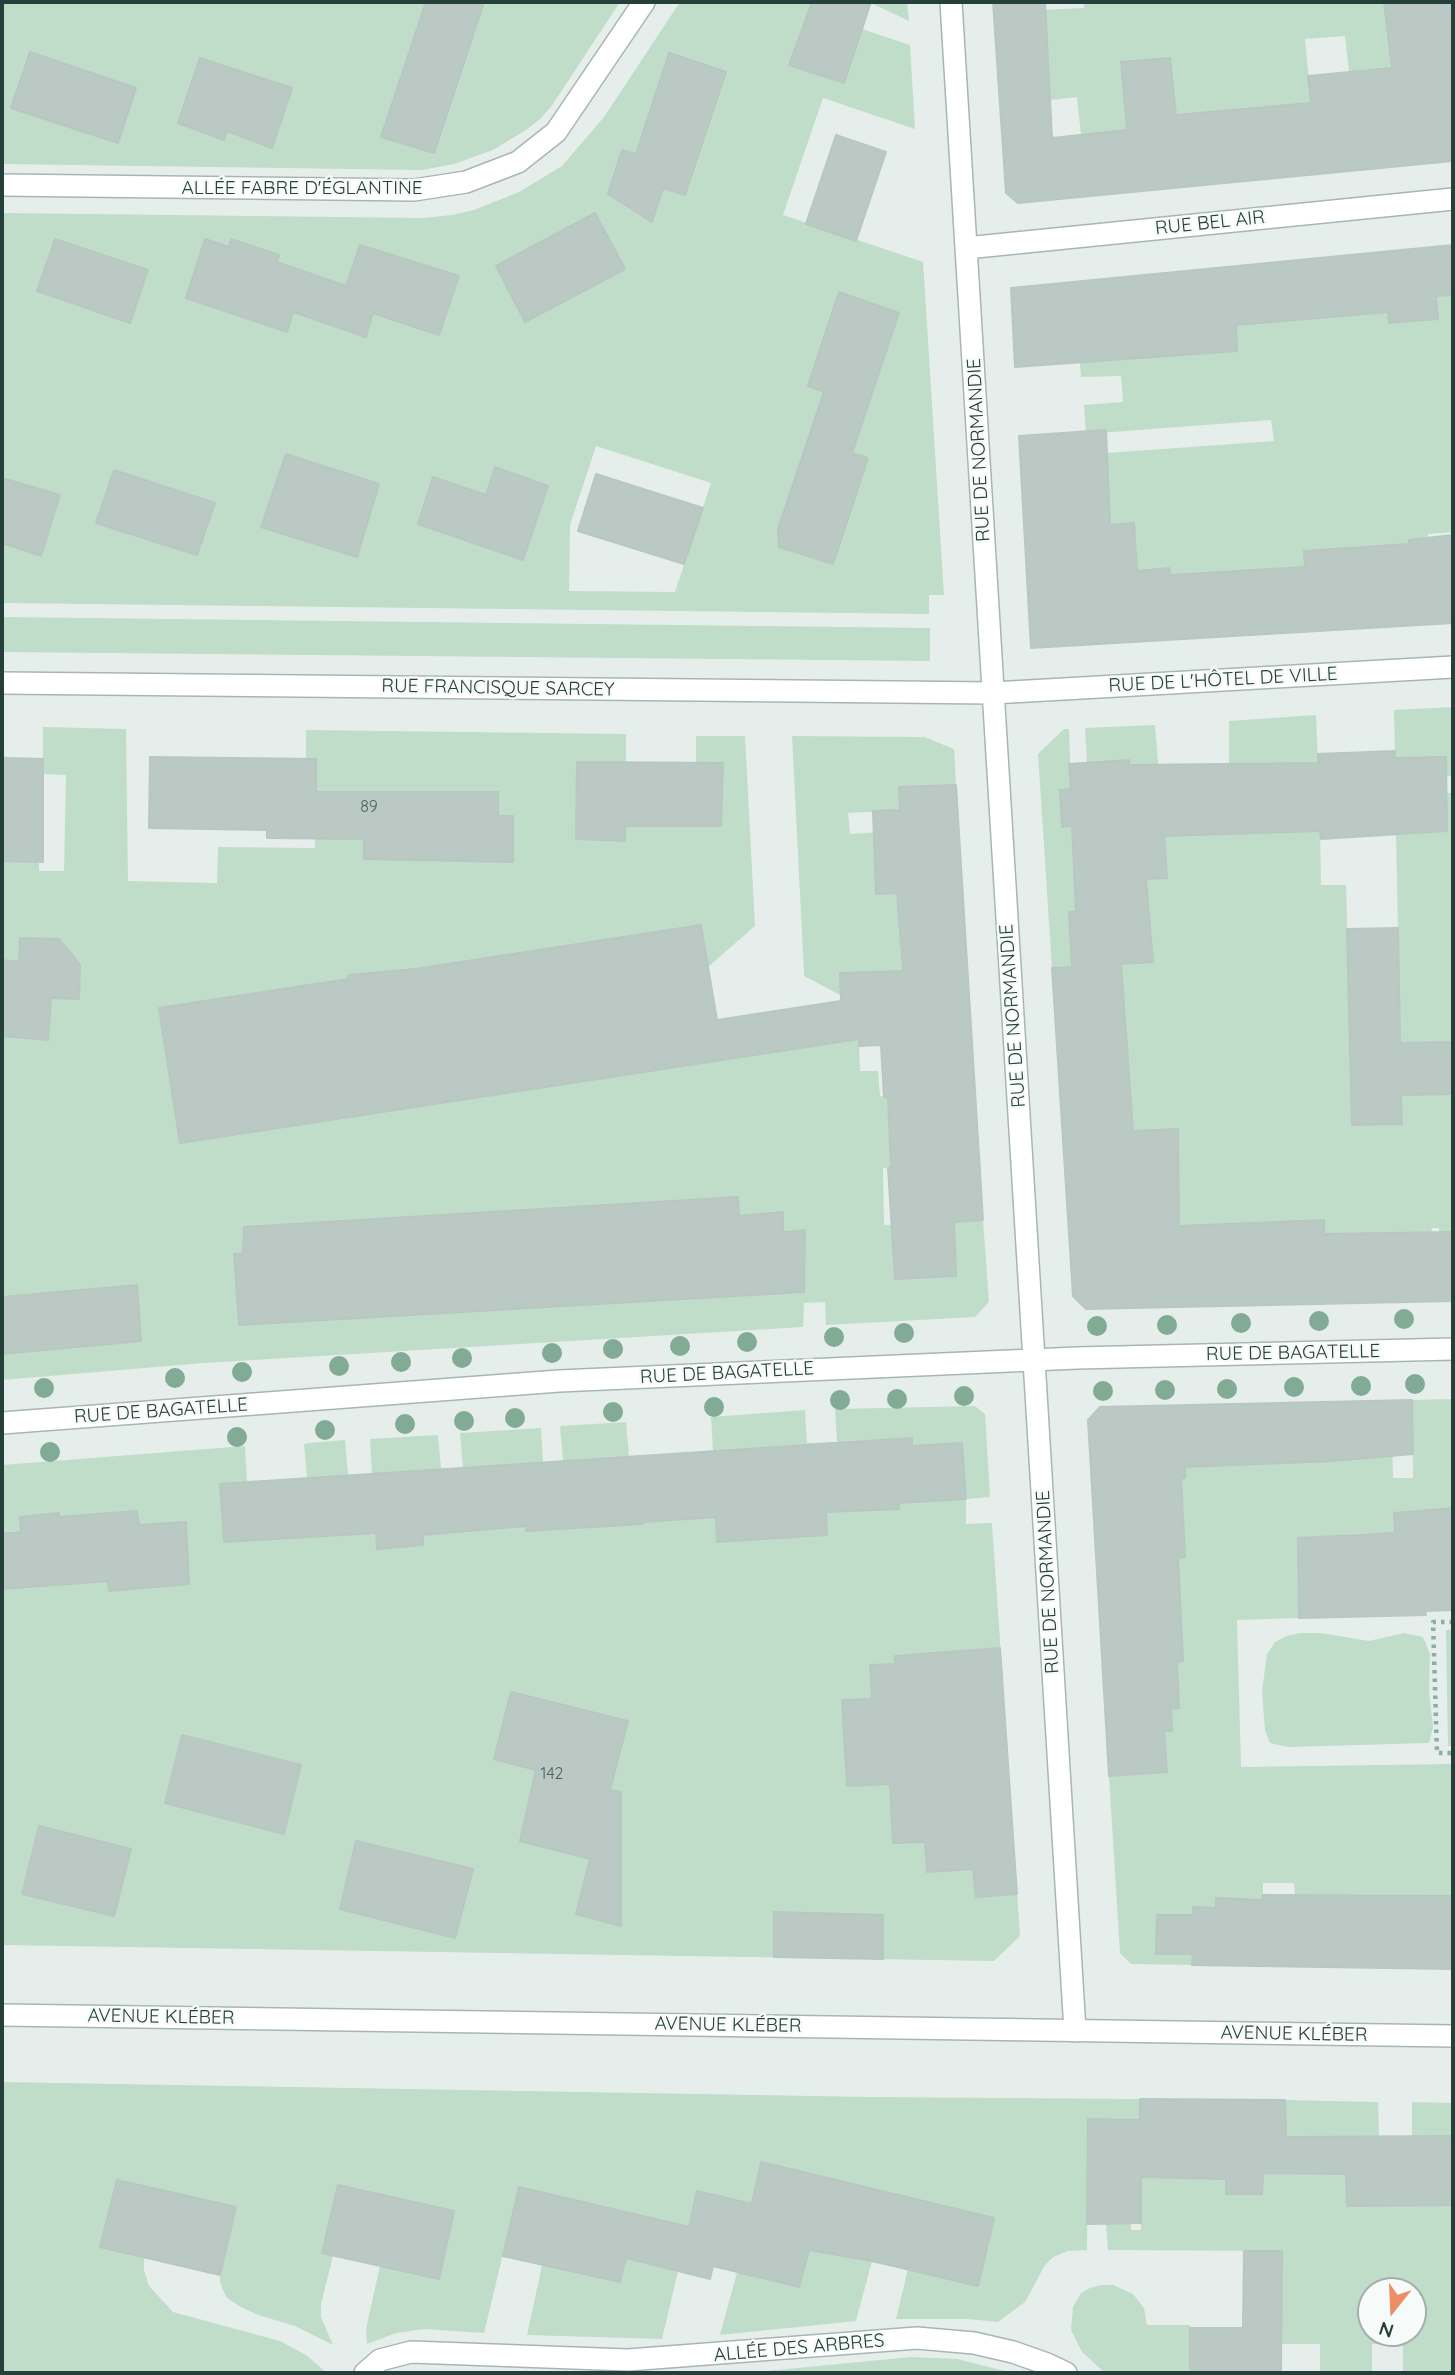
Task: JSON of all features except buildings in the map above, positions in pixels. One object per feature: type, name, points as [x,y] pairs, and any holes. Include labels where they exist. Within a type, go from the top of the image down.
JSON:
[{"type":"street","name":"ALLÉE FABRE D'ÉGLANTINE","points":[[2,185],[414,190],[466,182],[518,162],[556,132],[644,2]]},
{"type":"street","name":"RUE DE NORMANDIE","points":[[951,2],[1075,2031]]},
{"type":"street","name":"RUE BEL AIR","points":[[966,248],[1453,199]]},
{"type":"street","name":"RUE DE L'HÔTEL DE VILLE","points":[[993,693],[1453,667]]},
{"type":"street","name":"RUE FRANCISQUE SARCEY","points":[[2,683],[993,693]]},
{"type":"street","name":"RUE DE BAGATELLE","points":[[2,1423],[508,1384],[1034,1360],[1453,1349]]},
{"type":"street","name":"AVENUE KLÉBER","points":[[2,2015],[1453,2036]]},
{"type":"street","name":"ALLÉE DES ARBRES","points":[[365,2373],[380,2360],[411,2352],[628,2360],[916,2339],[974,2343],[1013,2352],[1066,2373]]},
{"type":"path","points":[[1453,1622],[1433,1622],[1437,1754],[1453,1753]]},
{"type":"green space","points":[[2,2],[620,2],[551,107],[540,119],[493,150],[454,164],[422,170],[2,164]]},
{"type":"green space","points":[[680,2],[907,2],[909,21],[871,3],[862,29],[910,45],[915,129],[823,98],[783,215],[923,262],[944,595],[929,595],[929,614],[2,603],[2,213],[423,218],[452,215],[474,210],[519,192],[562,166],[604,117]],"holes":[[[596,446],[711,483],[675,592],[569,591],[570,525]]]},
{"type":"green space","points":[[1084,2],[1453,2],[1453,61],[1349,72],[1345,36],[1305,39],[1312,113],[1081,135],[1077,97],[1050,100],[1049,69],[1040,10],[1084,8]]},
{"type":"green space","points":[[1453,295],[1453,532],[1428,534],[1428,538],[1409,540],[1410,552],[1373,546],[1304,551],[1305,569],[1170,575],[1169,569],[1144,570],[1138,577],[1134,523],[1087,526],[1107,453],[1274,441],[1271,420],[1086,434],[1084,405],[1123,402],[1121,376],[1081,377],[1078,339],[1186,354],[1237,351],[1235,322],[1263,323],[1388,312],[1389,323],[1438,319],[1436,296]]},
{"type":"green space","points":[[2,617],[930,628],[930,661],[2,652]]},
{"type":"green space","points":[[1453,707],[1453,776],[1446,776],[1446,757],[1395,758],[1394,710]]},
{"type":"green space","points":[[1316,715],[1318,763],[1229,764],[1229,721]]},
{"type":"green space","points":[[1155,725],[1164,836],[1320,831],[1321,885],[1346,885],[1353,1125],[1402,1123],[1396,833],[1446,793],[1453,793],[1453,1232],[1439,1233],[1439,1228],[1432,1228],[1431,1233],[1325,1247],[1323,1219],[1295,1221],[1295,1240],[1235,1224],[1205,1225],[1205,1240],[1179,1240],[1178,1194],[1134,1177],[1124,1010],[1076,911],[1069,912],[1072,967],[1052,968],[1038,754],[1064,729],[1069,729],[1071,789],[1060,790],[1062,827],[1074,826],[1135,851],[1129,760],[1087,762],[1085,728]]},
{"type":"green space","points":[[43,727],[126,729],[128,881],[217,883],[218,847],[315,848],[316,759],[306,759],[306,730],[626,734],[626,763],[577,763],[576,839],[625,841],[625,821],[675,826],[721,826],[723,764],[696,763],[696,736],[745,736],[755,926],[708,967],[701,925],[453,964],[175,1104],[180,1143],[479,1097],[858,1014],[860,1071],[878,1071],[880,1096],[888,1097],[891,1167],[883,1168],[884,1225],[983,1220],[989,1302],[975,1317],[826,1325],[825,1302],[804,1303],[803,1327],[204,1363],[2,1380],[2,861],[39,862],[39,871],[64,871],[66,775],[43,774]]},
{"type":"green space","points":[[792,736],[924,737],[954,749],[956,785],[899,787],[900,810],[848,813],[850,834],[897,831],[875,856],[876,894],[897,893],[902,971],[840,973],[840,995],[804,976]]},
{"type":"green space","points":[[1453,1399],[1453,1508],[1446,1509],[1447,1519],[1453,1519],[1453,1565],[1449,1566],[1408,1529],[1394,1529],[1394,1533],[1299,1538],[1299,1618],[1237,1620],[1241,1767],[1453,1764],[1453,1896],[1295,1895],[1294,1883],[1263,1883],[1263,1908],[1240,1899],[1216,1898],[1216,1908],[1193,1907],[1193,1915],[1157,1915],[1156,1953],[1193,1954],[1192,1965],[1131,1964],[1120,1953],[1109,1776],[1167,1772],[1164,1731],[1172,1731],[1171,1709],[1179,1708],[1178,1558],[1185,1556],[1183,1515],[1150,1517],[1184,1405],[1233,1465],[1297,1463],[1319,1446],[1320,1462],[1331,1461],[1330,1402],[1391,1400],[1393,1478],[1413,1478],[1412,1400]]},
{"type":"green space","points":[[975,1406],[985,1414],[990,1497],[966,1499],[966,1524],[992,1523],[1020,1936],[994,1961],[2,1945],[2,1465],[245,1446],[247,1481],[307,1478],[304,1444],[309,1443],[345,1440],[348,1475],[372,1474],[370,1439],[438,1435],[441,1469],[463,1468],[460,1433],[541,1428],[543,1462],[563,1461],[560,1426],[626,1422],[629,1456],[713,1451],[711,1417],[805,1410],[807,1443],[837,1442],[835,1409]]},
{"type":"green space","points":[[1446,1630],[1453,1630],[1453,1746],[1448,1746]]},
{"type":"green space","points":[[1300,1633],[1321,1633],[1369,1641],[1404,1633],[1423,1637],[1430,1654],[1429,1691],[1433,1727],[1429,1743],[1288,1747],[1270,1743],[1265,1731],[1262,1691],[1267,1654],[1275,1642]]},
{"type":"green space","points":[[2,2082],[1140,2099],[1140,2120],[1088,2120],[1087,2250],[1068,2251],[1053,2257],[1045,2265],[1025,2302],[998,2322],[896,2319],[908,2269],[978,2286],[994,2219],[878,2191],[872,2261],[856,2321],[720,2335],[737,2272],[799,2287],[826,2177],[761,2163],[752,2204],[697,2191],[662,2339],[527,2335],[542,2265],[620,2282],[636,2215],[519,2187],[484,2333],[424,2329],[396,2333],[367,2344],[366,2329],[380,2266],[439,2279],[454,2211],[339,2185],[323,2253],[333,2256],[321,2304],[321,2317],[333,2345],[295,2326],[258,2315],[226,2297],[220,2275],[235,2207],[117,2180],[100,2247],[144,2257],[144,2270],[149,2286],[173,2312],[280,2341],[306,2355],[327,2373],[2,2373]]},
{"type":"green space","points":[[1285,2100],[1378,2102],[1379,2136],[1345,2137],[1348,2206],[1453,2205],[1453,2373],[1403,2373],[1403,2347],[1427,2347],[1427,2277],[1357,2277],[1357,2347],[1372,2347],[1372,2373],[1320,2373],[1320,2344],[1281,2344],[1281,2251],[1108,2250],[1106,2224],[1131,2224],[1131,2230],[1141,2230],[1141,2177],[1203,2178],[1226,2173],[1226,2194],[1263,2173],[1286,2173]]},
{"type":"green space","points":[[1412,2102],[1453,2103],[1453,2136],[1412,2136]]},
{"type":"green space","points":[[1101,2285],[1113,2285],[1133,2294],[1144,2308],[1147,2325],[1190,2325],[1190,2373],[1105,2373],[1082,2352],[1071,2330],[1073,2307],[1081,2293]]},
{"type":"green space","points":[[911,2357],[957,2359],[1013,2373],[746,2373]]}]
